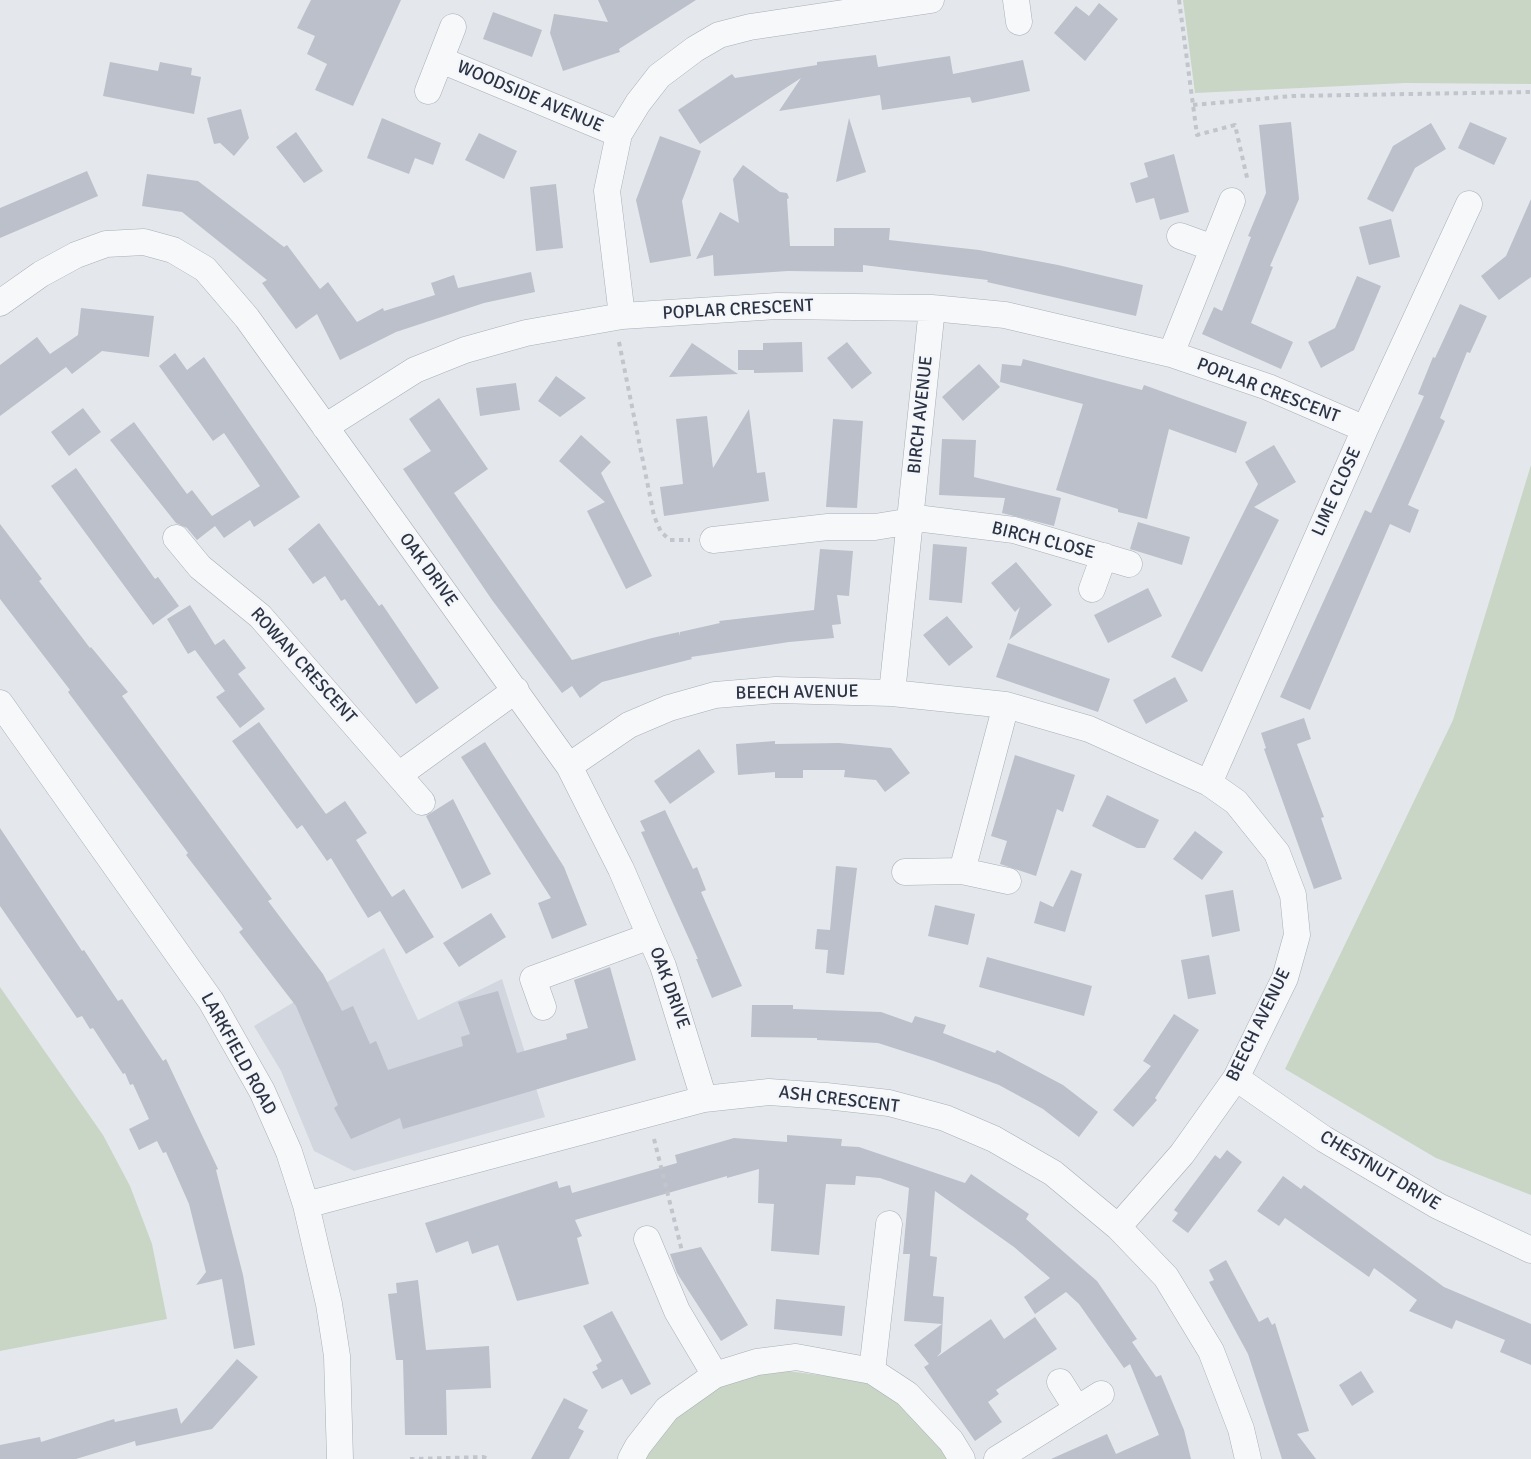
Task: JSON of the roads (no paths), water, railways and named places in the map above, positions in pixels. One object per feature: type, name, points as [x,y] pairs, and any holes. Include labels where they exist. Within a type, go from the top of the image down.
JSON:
[{"type":"street","name":"WOODSIDE AVENUE","points":[[618,317],[607,191],[619,134],[638,103],[659,76],[695,49],[719,35],[750,27],[931,0]]},
{"type":"street","name":"WOODSIDE AVENUE","points":[[428,91],[453,27]]},
{"type":"street","name":"WOODSIDE AVENUE","points":[[441,60],[619,134]]},
{"type":"street","points":[[1171,354],[1232,201]]},
{"type":"street","name":"LIME CLOSE","points":[[1209,783],[1365,429],[1469,204]]},
{"type":"street","points":[[1180,236],[1213,248]]},
{"type":"street","name":"OAK DRIVE","points":[[0,303],[40,274],[76,255],[106,243],[144,242],[173,250],[205,269],[247,318],[569,766],[621,869],[650,936],[683,1026],[704,1099]]},
{"type":"street","name":"POPLAR CRESCENT","points":[[325,428],[415,370],[465,350],[526,333],[618,317],[777,306],[932,308],[1005,315],[1171,354],[1268,387],[1365,429]]},
{"type":"street","name":"BIRCH AVENUE","points":[[892,693],[932,308]]},
{"type":"street","name":"BIRCH CLOSE","points":[[911,521],[924,519],[1014,531],[1129,564]]},
{"type":"street","points":[[713,540],[828,527],[874,527],[911,521]]},
{"type":"street","name":"ROWAN CRESCENT","points":[[176,538],[200,567],[260,616],[423,802]]},
{"type":"street","name":"BIRCH CLOSE","points":[[1092,589],[1104,556]]},
{"type":"street","points":[[400,774],[516,690]]},
{"type":"street","name":"BEECH AVENUE","points":[[569,766],[629,725],[669,708],[715,695],[776,690],[892,693],[1006,705],[1089,729],[1209,783],[1236,802],[1277,853],[1293,895],[1297,935],[1285,978],[1236,1078],[1182,1154],[1118,1227]]},
{"type":"street","name":"LARKFIELD ROAD","points":[[0,703],[211,1000],[262,1091],[289,1152],[306,1205],[329,1304],[337,1356],[340,1459]]},
{"type":"street","points":[[962,871],[1006,705]]},
{"type":"street","points":[[905,872],[962,871],[1008,881]]},
{"type":"street","points":[[543,1007],[533,979],[650,936]]},
{"type":"street","name":"CHESTNUT DRIVE","points":[[1236,1078],[1324,1139],[1438,1206],[1531,1250]]},
{"type":"street","name":"ASH CRESCENT","points":[[306,1205],[704,1099],[769,1092],[826,1096],[888,1103],[945,1118],[994,1139],[1053,1173],[1118,1227],[1166,1277],[1211,1351],[1241,1429],[1248,1459]]},
{"type":"street","points":[[872,1371],[889,1224]]},
{"type":"street","points":[[647,1239],[677,1311],[714,1375]]},
{"type":"street","points":[[631,1459],[638,1446],[667,1409],[714,1375],[757,1362],[796,1357],[872,1371],[907,1394],[951,1442],[962,1459]]},
{"type":"street","points":[[1060,1382],[1077,1409]]},
{"type":"street","points":[[997,1459],[1101,1394]]}]
